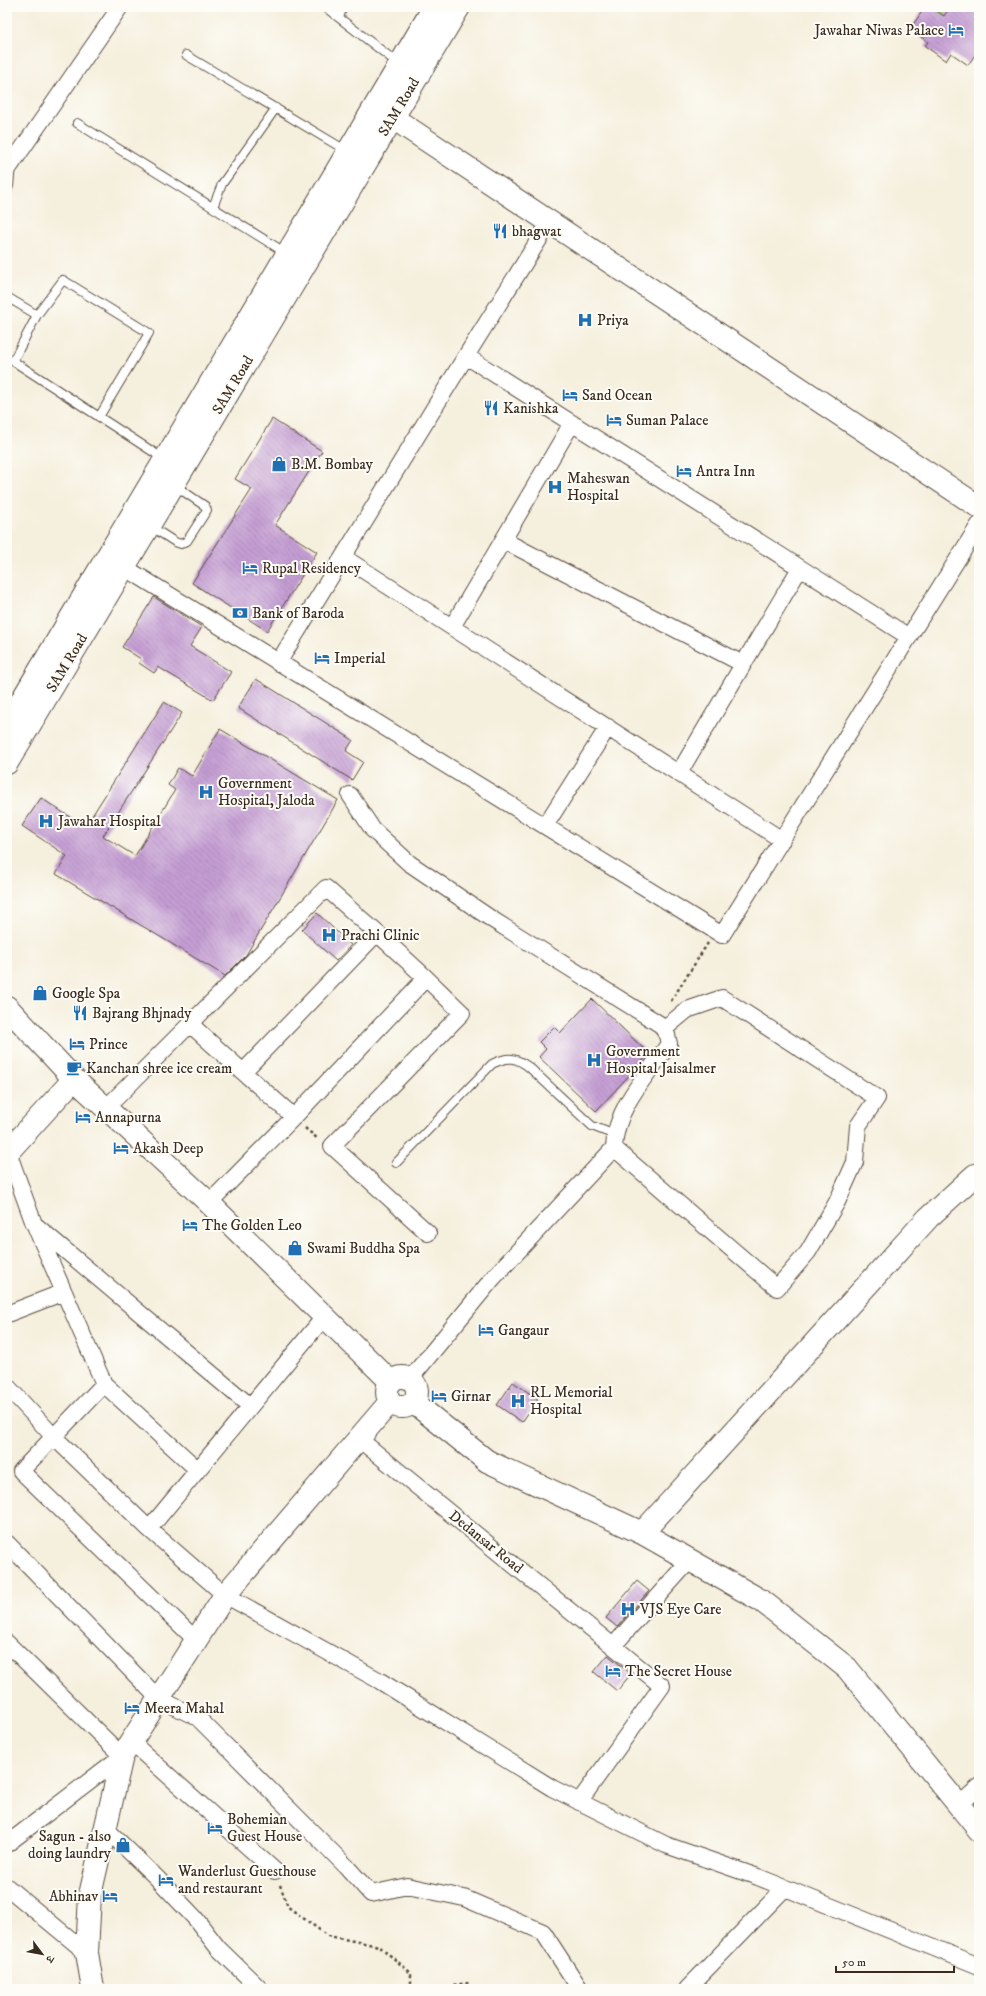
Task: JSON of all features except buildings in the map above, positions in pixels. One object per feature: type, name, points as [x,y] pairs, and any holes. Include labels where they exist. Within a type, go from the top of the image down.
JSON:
[{"type":"main road","points":[[7,725],[434,7]]},
{"type":"main road","name":"SAM Road","points":[[7,763],[459,7]]},
{"type":"main road","points":[[393,118],[979,507]]},
{"type":"main road","points":[[7,1007],[74,1079],[209,1203],[397,1387],[399,1407],[409,1406],[413,1402],[487,1461],[642,1533],[762,1601],[847,1668],[979,1830]]},
{"type":"main road","points":[[8,1152],[74,1079]]},
{"type":"main road","points":[[642,1533],[928,1218],[975,1175],[979,1178]]},
{"type":"main road","points":[[93,1989],[87,1953],[90,1895],[105,1828],[126,1749],[195,1639],[225,1595],[359,1439],[397,1387]]},
{"type":"street","points":[[9,163],[120,7]]},
{"type":"street","points":[[278,663],[550,222]]},
{"type":"street","points":[[466,356],[909,637]]},
{"type":"street","points":[[452,627],[572,423]]},
{"type":"street","points":[[124,567],[722,935],[979,525]]},
{"type":"street","points":[[503,540],[743,664]]},
{"type":"street","points":[[343,557],[782,840]]},
{"type":"street","points":[[679,773],[800,568]]},
{"type":"street","points":[[545,826],[608,728]]},
{"type":"street","points":[[350,795],[373,830],[409,863],[493,920],[661,1026],[667,1035],[669,1044],[631,1096],[615,1142],[397,1387]]},
{"type":"street","points":[[106,1108],[326,888],[426,978],[462,1013],[332,1146],[428,1233]]},
{"type":"street","points":[[243,1072],[377,934]]},
{"type":"street","points":[[209,1203],[294,1117],[426,978]]},
{"type":"street","points":[[615,1142],[777,1288],[808,1252],[837,1202],[855,1162],[858,1126],[877,1098],[722,998],[687,1010],[661,1026]]},
{"type":"street","points":[[190,1024],[294,1117]]},
{"type":"street","points":[[8,1152],[34,1224],[104,1384],[198,1470]]},
{"type":"street","points":[[34,1224],[250,1406]]},
{"type":"street","points":[[7,1314],[64,1292]]},
{"type":"street","points":[[150,1529],[324,1316]]},
{"type":"street","points":[[104,1384],[21,1471],[195,1639]]},
{"type":"street","points":[[7,1386],[54,1437],[150,1529],[225,1595],[380,1681],[552,1788],[666,1845],[785,1888],[979,1966]]},
{"type":"street","name":"Dedansar Road","points":[[359,1439],[662,1686],[579,1802]]},
{"type":"street","points":[[7,1543],[158,1698],[198,1718],[346,1866],[371,1894],[407,1886],[464,1898],[543,1932],[580,1989]]},
{"type":"street","points":[[613,1646],[690,1560]]},
{"type":"street","points":[[7,1643],[126,1749],[275,1871]]},
{"type":"street","points":[[7,1844],[126,1749]]},
{"type":"street","points":[[959,1805],[979,1788]]},
{"type":"street","points":[[105,1828],[163,1884],[195,1918],[218,1948],[260,1989]]},
{"type":"street","points":[[687,1989],[785,1888]]},
{"type":"street","points":[[11,1897],[87,1953]]},
{"type":"lane","points":[[325,7],[400,64]]},
{"type":"lane","points":[[339,17],[343,7]]},
{"type":"lane","points":[[186,55],[348,151]]},
{"type":"lane","points":[[213,207],[222,184],[276,108]]},
{"type":"lane","points":[[77,123],[287,254]]},
{"type":"lane","points":[[7,191],[9,186],[9,163]]},
{"type":"lane","points":[[99,417],[148,333],[63,280],[37,315],[13,361],[164,460]]},
{"type":"lane","points":[[7,297],[37,315]]},
{"type":"lane","points":[[149,525],[175,542],[181,544],[187,541],[207,510],[205,506],[173,485]]},
{"type":"lane","points":[[396,1163],[492,1064],[512,1057],[521,1060],[592,1126],[615,1142]]},
{"type":"path","points":[[661,1026],[715,930]]},
{"type":"path","points":[[294,1117],[326,1145],[332,1146]]},
{"type":"path","points":[[275,1871],[288,1907],[328,1936],[379,1946],[411,1973],[411,1989]]},
{"type":"path","points":[[450,1989],[452,1985],[469,1983]]},
{"type":"green space","points":[[931,7],[950,7],[944,16]]},
{"type":"place","name":"Jawahar Niwas Palace","points":[[956,30]]},
{"type":"place","name":"bhagwat","points":[[500,231]]},
{"type":"place","name":"Priya","points":[[585,320]]},
{"type":"place","name":"Sand Ocean","points":[[570,395]]},
{"type":"place","name":"Kanishka","points":[[491,408]]},
{"type":"place","name":"Suman Palace","points":[[614,420]]},
{"type":"place","name":"B.M. Bombay","points":[[279,464]]},
{"type":"place","name":"Antra Inn","points":[[684,471]]},
{"type":"place","name":"Maheswan Hospital","points":[[555,487]]},
{"type":"place","name":"Rupal Residency","points":[[250,568]]},
{"type":"place","name":"Bank of Baroda","points":[[240,613]]},
{"type":"place","name":"Imperial","points":[[322,658]]},
{"type":"place","name":"Government Hospital, Jaloda","points":[[206,792]]},
{"type":"place","name":"Jawahar Hospital","points":[[46,821]]},
{"type":"place","name":"Prachi Clinic","points":[[329,935]]},
{"type":"place","name":"Google Spa","points":[[40,993]]},
{"type":"place","name":"Bajrang Bhjnady","points":[[80,1013]]},
{"type":"place","name":"Prince","points":[[77,1044]]},
{"type":"place","name":"Government Hospital Jaisalmer","points":[[594,1060]]},
{"type":"place","name":"Kanchan shree ice cream","points":[[74,1068]]},
{"type":"place","name":"Annapurna","points":[[83,1117]]},
{"type":"place","name":"Akash Deep","points":[[121,1148]]},
{"type":"place","name":"The Golden Leo","points":[[190,1225]]},
{"type":"place","name":"Swami Buddha Spa","points":[[295,1248]]},
{"type":"place","name":"Gangaur","points":[[486,1330]]},
{"type":"place","name":"Girnar","points":[[439,1396]]},
{"type":"place","name":"RL Memorial Hospital","points":[[518,1401]]},
{"type":"place","name":"VJS Eye Care","points":[[628,1609]]},
{"type":"place","name":"The Secret House","points":[[613,1671]]},
{"type":"place","name":"Meera Mahal","points":[[132,1708]]},
{"type":"place","name":"Bohemian Guest House","points":[[215,1828]]},
{"type":"place","name":"Sagun - also doing laundry","points":[[123,1845]]},
{"type":"place","name":"Wanderlust Guesthouse and restaurant","points":[[166,1880]]},
{"type":"place","name":"Abhinav","points":[[110,1896]]}]
